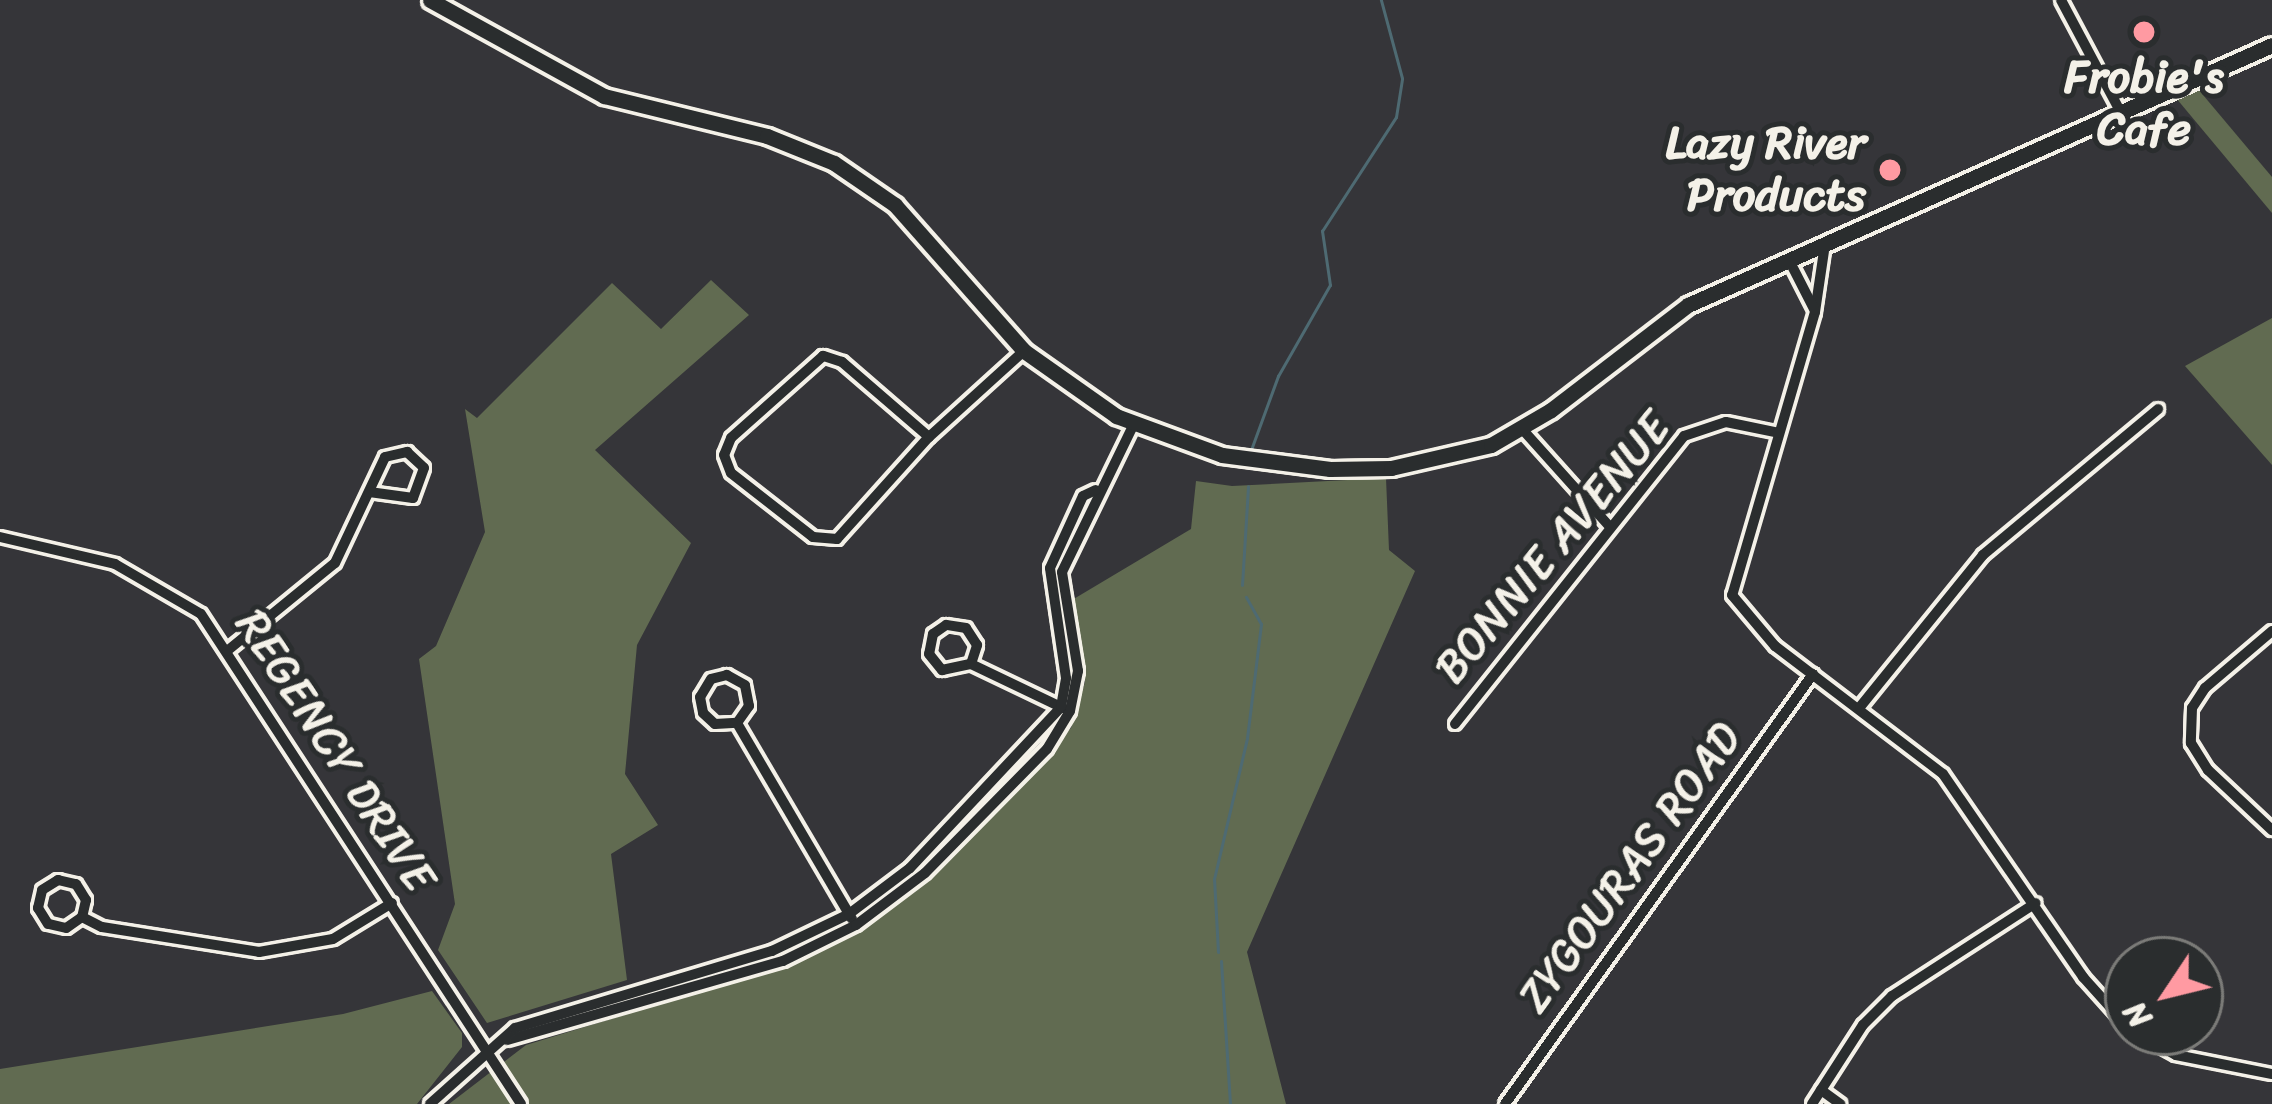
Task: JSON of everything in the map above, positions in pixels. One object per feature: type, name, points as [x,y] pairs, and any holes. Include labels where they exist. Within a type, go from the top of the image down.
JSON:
[{"type":"main road","points":[[430,0],[604,96],[767,136],[834,163],[895,205],[1024,351],[1134,424],[1234,458],[1330,470],[1454,456],[1523,430],[1688,305],[1824,251],[2272,45]]},
{"type":"street","points":[[2061,0],[2120,111]]},
{"type":"street","points":[[1824,251],[1815,312],[1732,595],[1742,615],[1943,774],[2104,994]]},
{"type":"street","points":[[1791,264],[1815,312]]},
{"type":"street","points":[[929,437],[842,362],[823,356],[731,438],[724,455],[731,473],[828,542],[845,535],[929,437],[1024,351]]},
{"type":"street","points":[[1860,707],[1983,555],[2158,409]]},
{"type":"street","name":"BONNIE AVENUE","points":[[1455,724],[1696,425],[1726,422],[1780,433]]},
{"type":"street","points":[[430,1104],[488,1051],[541,1017],[666,988],[853,920],[966,831],[1053,741],[1066,709],[1062,625],[1048,585],[1054,553],[1083,496],[1096,490],[1134,424]]},
{"type":"street","points":[[1523,430],[1610,527]]},
{"type":"street","points":[[227,651],[335,563],[385,457],[400,451],[420,460],[424,485],[413,498],[370,492]]},
{"type":"street","name":"REGENCY DRIVE","points":[[0,537],[93,557],[167,589],[194,607],[521,1104]]},
{"type":"street","points":[[946,625],[966,628],[977,645],[971,664],[958,672],[938,668],[929,654],[933,634],[946,625]]},
{"type":"street","points":[[2272,631],[2205,688],[2192,708],[2191,743],[2208,770],[2272,830]]},
{"type":"street","points":[[971,664],[1066,709]]},
{"type":"street","name":"ZYGOURAS ROAD","points":[[1504,1104],[1813,674]]},
{"type":"street","points":[[727,675],[745,686],[749,706],[736,723],[715,724],[703,713],[700,697],[711,679],[727,675]]},
{"type":"street","points":[[853,920],[1066,709]]},
{"type":"street","points":[[736,723],[853,920]]},
{"type":"street","points":[[956,822],[966,831]]},
{"type":"street","points":[[58,880],[76,884],[86,900],[82,917],[66,928],[48,924],[38,908],[42,890],[58,880]]},
{"type":"street","points":[[82,917],[112,929],[278,952],[333,939],[392,903]]},
{"type":"street","points":[[1812,1104],[1892,996],[2036,903]]},
{"type":"street","points":[[2186,1056],[2272,1074]]},
{"type":"street","points":[[1821,1090],[1840,1104]]},
{"type":"green space","points":[[2198,89],[2272,177],[2272,213],[2176,98]]},
{"type":"green space","points":[[711,280],[749,315],[595,450],[691,543],[637,645],[625,774],[658,825],[611,854],[627,980],[487,1023],[438,950],[455,904],[419,659],[436,646],[485,532],[465,409],[477,418],[612,283],[661,329]]},
{"type":"green space","points":[[2272,318],[2272,465],[2185,366]]},
{"type":"green space","points":[[1386,478],[1389,550],[1415,571],[1247,952],[1286,1104],[449,1104],[526,1045],[806,959],[915,892],[1071,728],[1085,682],[1072,600],[1191,529],[1196,481],[1232,486]]},
{"type":"green space","points":[[432,991],[462,1033],[462,1047],[417,1104],[0,1104],[0,1069],[343,1014]]},
{"type":"waterway","points":[[1252,447],[1278,376],[1330,285],[1322,231],[1396,117],[1402,78],[1381,0]]},
{"type":"waterway","points":[[1242,585],[1248,486]]},
{"type":"waterway","points":[[1218,952],[1214,879],[1247,738],[1261,624],[1246,597]]},
{"type":"waterway","points":[[1221,961],[1230,1104]]},
{"type":"place","name":"Frobie's Cafe","points":[[2144,32]]},
{"type":"place","name":"Lazy River Products","points":[[1890,170]]}]
